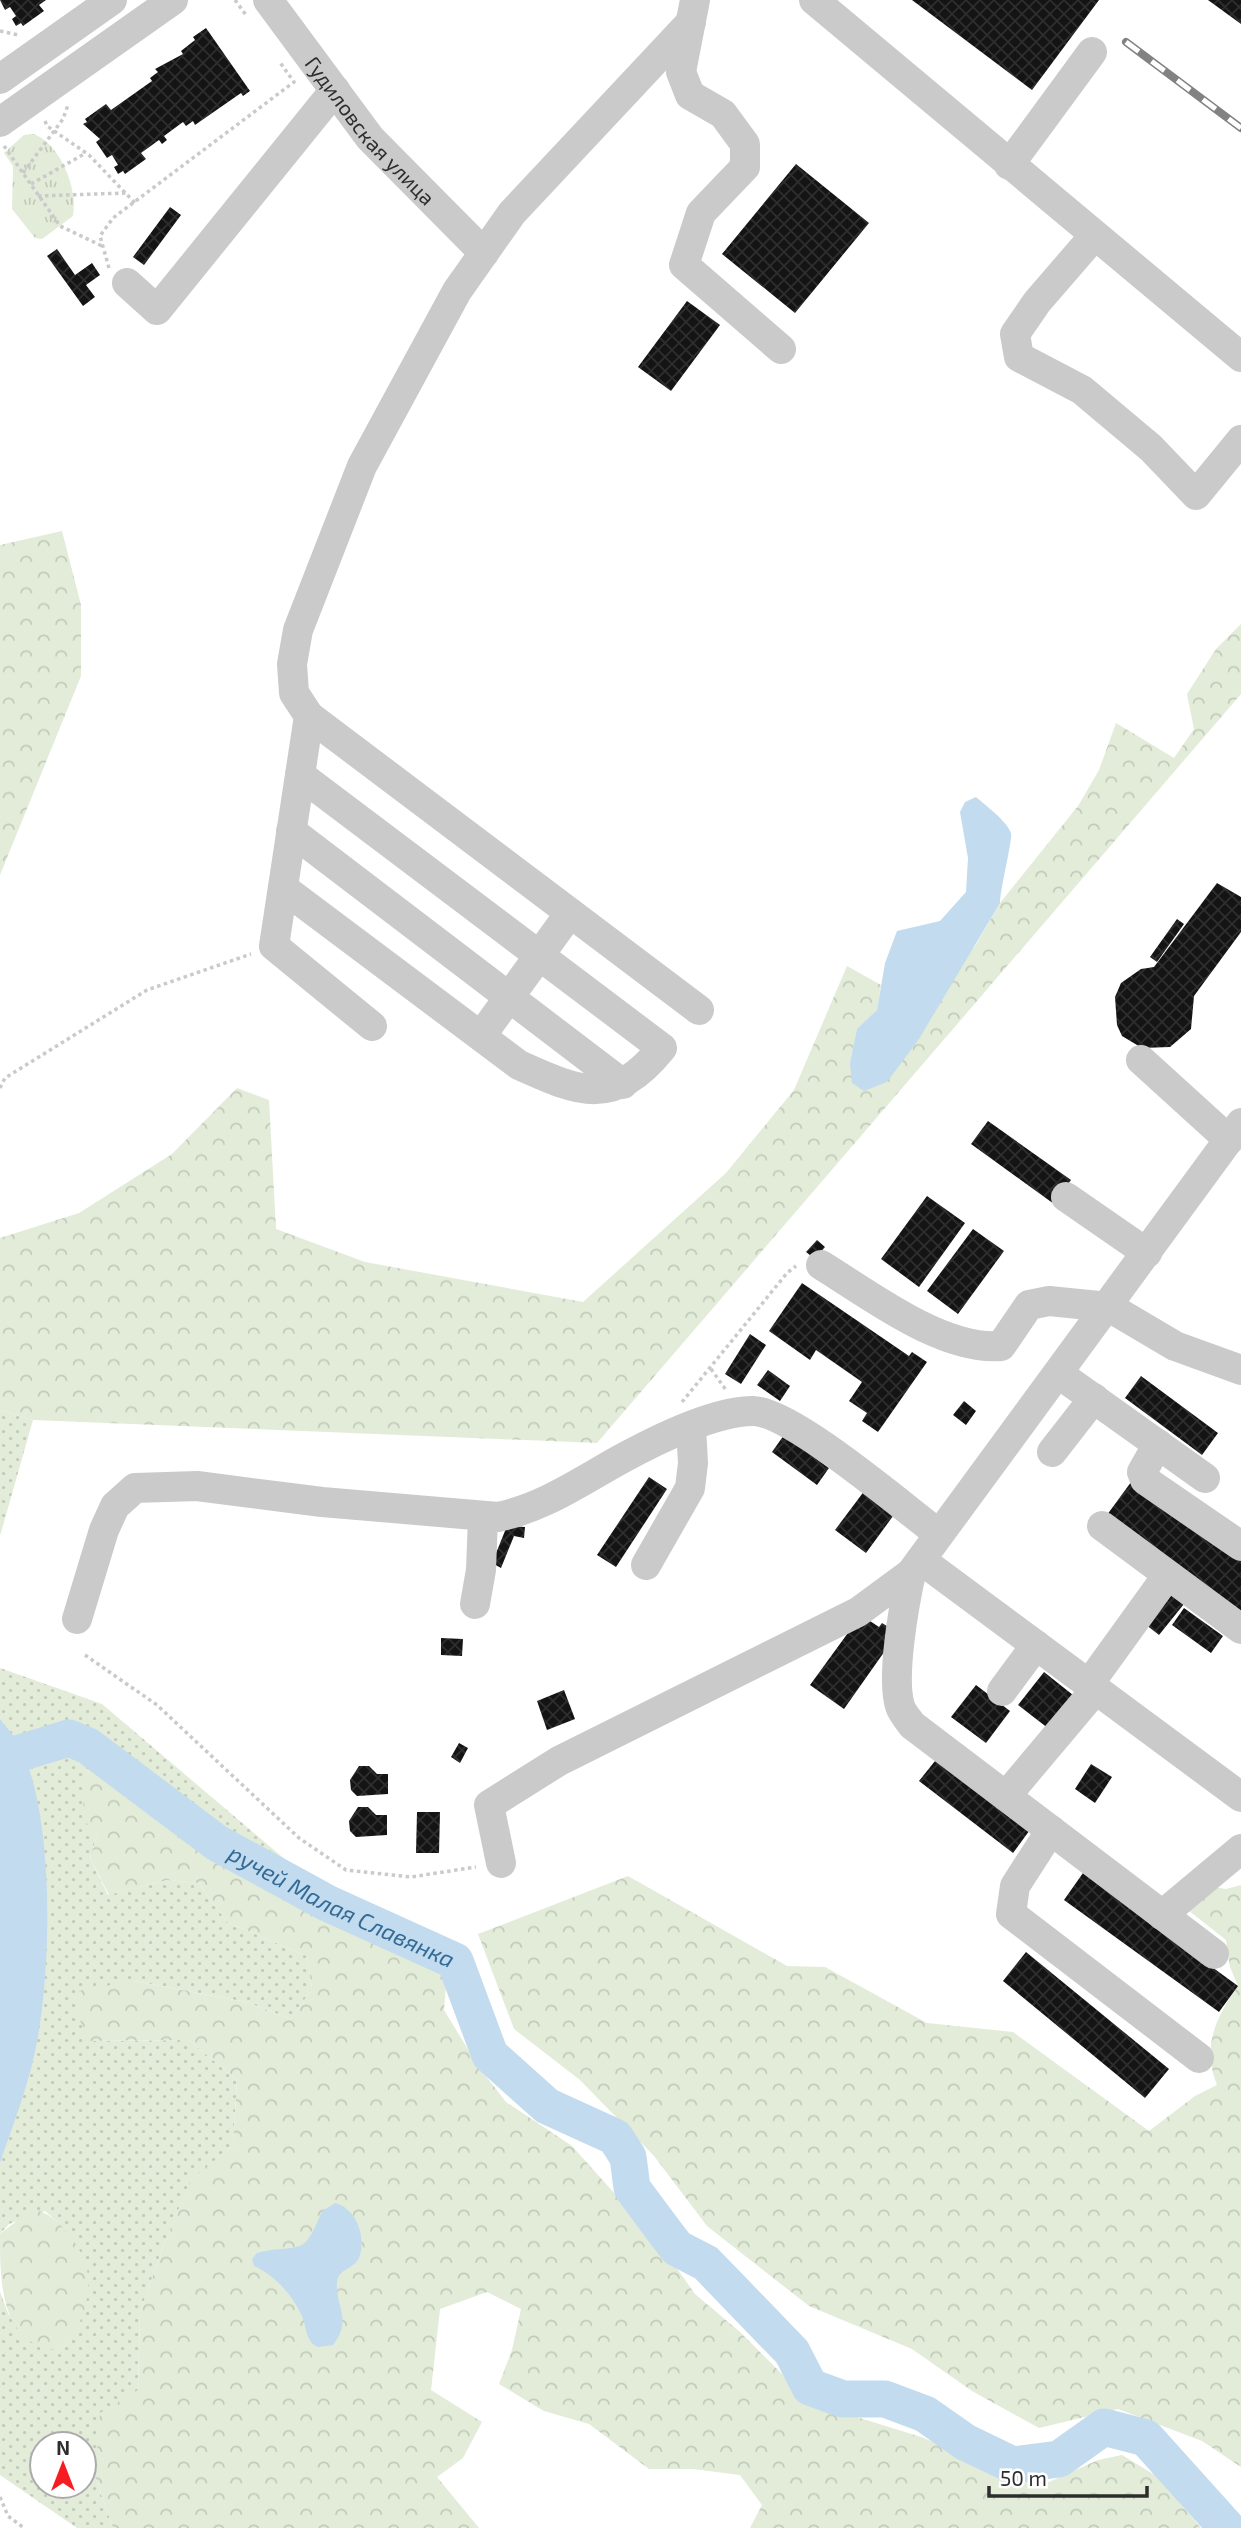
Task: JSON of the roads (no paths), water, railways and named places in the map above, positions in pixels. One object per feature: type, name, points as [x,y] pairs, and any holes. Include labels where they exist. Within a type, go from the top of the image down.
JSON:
[{"type":"street","points":[[0,79],[112,0]]},
{"type":"street","points":[[0,122],[173,0]]},
{"type":"street","points":[[815,0],[1241,357]]},
{"type":"street","name":"Гудиловская улица","points":[[259,10],[335,90],[370,138],[484,253]]},
{"type":"street","points":[[693,11],[512,214],[457,290],[362,466],[298,630],[292,664],[294,693],[309,716],[699,1010]]},
{"type":"street","points":[[693,11],[681,72],[690,95],[723,114],[745,144],[745,167],[701,213],[684,265],[782,349]]},
{"type":"street","points":[[1009,165],[1092,52]]},
{"type":"street","points":[[127,282],[157,310],[335,90]]},
{"type":"street","points":[[1094,236],[1037,302],[1015,334],[1019,357],[1082,390],[1151,448],[1196,495],[1241,440]]},
{"type":"street","points":[[309,716],[274,946],[372,1026]]},
{"type":"street","points":[[283,888],[519,1065],[564,1085],[592,1090],[623,1084],[644,1070],[662,1048],[300,775]]},
{"type":"street","points":[[291,831],[623,1084]]},
{"type":"street","points":[[481,1036],[570,913]]},
{"type":"street","points":[[501,1863],[489,1805],[559,1761],[859,1612],[916,1566],[1109,1307],[1235,1132],[1141,1060]]},
{"type":"street","points":[[1066,1197],[1147,1254]]},
{"type":"street","points":[[821,1265],[913,1321],[982,1348],[1001,1346],[1029,1305],[1049,1301],[1109,1307],[1175,1346],[1241,1370]]},
{"type":"street","points":[[1059,1374],[1205,1478]]},
{"type":"street","points":[[1052,1452],[1094,1398]]},
{"type":"street","points":[[77,1619],[104,1530],[115,1506],[135,1488],[197,1486],[323,1502],[483,1517],[525,1511],[554,1499],[679,1431],[736,1413],[756,1410],[795,1427],[939,1534]]},
{"type":"street","points":[[646,1565],[690,1488],[693,1463],[679,1431]]},
{"type":"street","points":[[1158,1444],[1142,1472],[1145,1480],[1241,1546]]},
{"type":"street","points":[[475,1604],[481,1570],[483,1517]]},
{"type":"street","points":[[1101,1526],[1241,1629]]},
{"type":"street","points":[[916,1566],[1036,1645],[1241,1797]]},
{"type":"street","points":[[916,1566],[901,1620],[897,1673],[897,1693],[901,1710],[912,1725],[1214,1954]]},
{"type":"street","points":[[1006,1796],[1092,1687],[1167,1576]]},
{"type":"street","points":[[1002,1691],[1036,1645]]},
{"type":"street","points":[[1051,1830],[1015,1886],[1011,1914],[1199,2058]]},
{"type":"street","points":[[1163,1915],[1241,1849]]},
{"type":"water","points":[[976,797],[1000,818],[1011,833],[1000,903],[919,1039],[887,1082],[864,1091],[852,1083],[850,1063],[857,1029],[877,1010],[885,963],[897,931],[940,921],[966,892],[968,858],[960,812],[965,802]]},
{"type":"water","points":[[0,1719],[17,1741],[31,1775],[39,1812],[45,1853],[47,1942],[40,2023],[34,2056],[0,2163]]},
{"type":"water","points":[[335,2203],[349,2211],[358,2224],[361,2250],[357,2261],[338,2277],[337,2290],[343,2320],[339,2336],[333,2345],[318,2347],[308,2338],[301,2314],[292,2299],[275,2280],[254,2266],[252,2259],[257,2253],[292,2248],[305,2243],[322,2211]]},
{"type":"waterway","name":"ручей Малая Славянка","points":[[0,1759],[69,1738],[88,1746],[217,1843],[327,1903],[455,1961],[490,2055],[547,2106],[615,2137],[628,2157],[632,2188],[677,2248],[706,2263],[792,2352],[810,2387],[843,2399],[885,2399],[925,2414],[965,2442],[1013,2465],[1059,2459],[1104,2427],[1146,2438],[1227,2528]]},
{"type":"railway","points":[[1126,42],[1241,128]]}]
